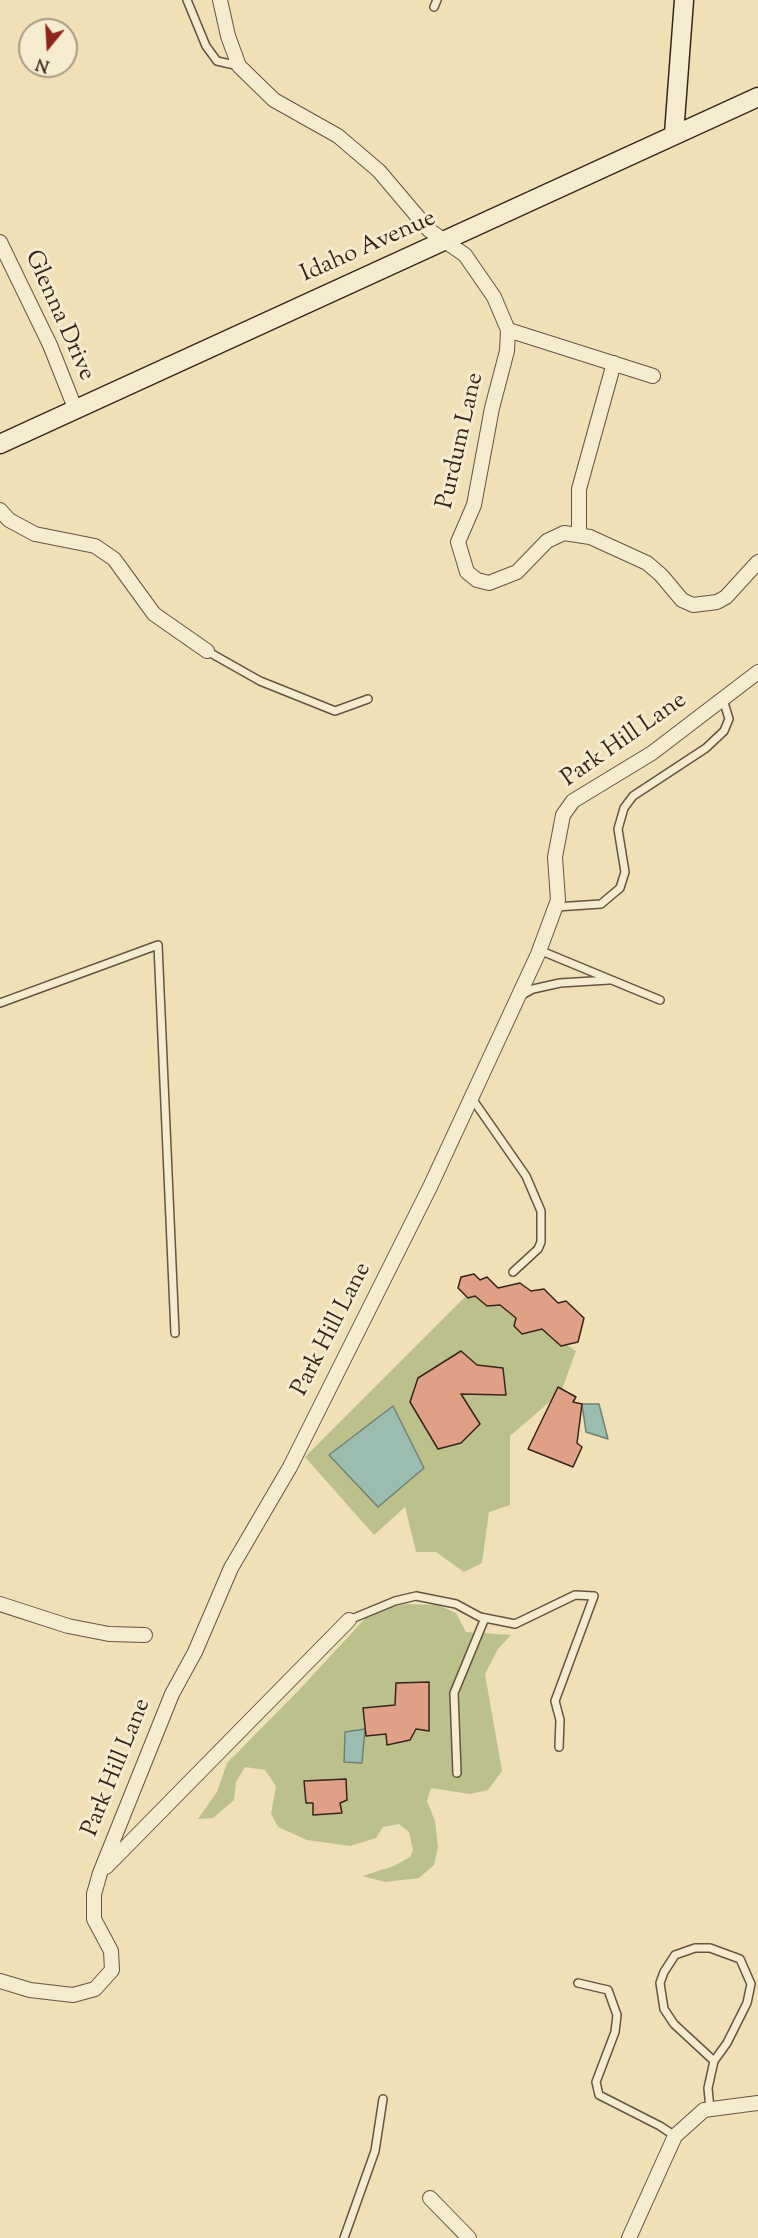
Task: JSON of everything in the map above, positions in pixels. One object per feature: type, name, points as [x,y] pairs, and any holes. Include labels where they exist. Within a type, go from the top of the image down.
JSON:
[{"type":"street","points":[[220,0],[228,36],[239,66]]},
{"type":"street","points":[[674,134],[684,0]]},
{"type":"street","name":"Purdum Lane","points":[[239,66],[274,100],[338,136],[379,171],[429,230],[465,255],[494,297],[508,330],[507,351],[492,408],[474,505],[459,542],[467,572],[477,580],[489,583],[517,572],[547,541],[564,534],[579,535],[590,537],[646,563],[661,574],[682,600],[693,605],[717,603],[726,597],[758,562]]},
{"type":"street","name":"Idaho Avenue","points":[[0,444],[758,97]]},
{"type":"street","name":"Glenna Drive","points":[[0,242],[50,345],[75,408]]},
{"type":"street","points":[[508,330],[653,376]]},
{"type":"street","points":[[579,535],[581,481],[614,363]]},
{"type":"street","points":[[0,510],[9,520],[35,534],[94,546],[114,559],[154,614],[207,651]]},
{"type":"street","name":"Park Hill Lane","points":[[0,1982],[30,1990],[73,1995],[95,1989],[112,1970],[111,1951],[94,1919],[94,1894],[100,1873],[172,1694],[195,1652],[231,1568],[290,1467],[430,1187],[518,998],[556,907],[559,885],[555,857],[563,815],[573,801],[652,753],[758,672]]},
{"type":"street","points":[[0,1604],[68,1626],[109,1634],[145,1635]]},
{"type":"street","points":[[100,1873],[349,1620]]},
{"type":"street","points":[[629,2238],[675,2136],[704,2109],[758,2103]]},
{"type":"street","points":[[430,2198],[469,2238]]},
{"type":"lane","points":[[188,0],[206,46],[217,61],[239,66]]},
{"type":"lane","points":[[207,651],[261,681],[335,711],[368,699]]},
{"type":"lane","points":[[556,907],[601,904],[620,888],[626,872],[618,829],[624,808],[633,796],[706,748],[724,731],[729,719],[723,699]]},
{"type":"lane","points":[[0,1003],[158,945],[175,1333]]},
{"type":"lane","points":[[539,950],[660,1000]]},
{"type":"lane","points":[[518,998],[533,989],[560,983],[611,980]]},
{"type":"lane","points":[[471,1097],[526,1176],[541,1211],[541,1242],[538,1249],[513,1272]]},
{"type":"lane","points":[[349,1620],[395,1601],[416,1596],[456,1604],[485,1618],[515,1624],[575,1595],[594,1596],[555,1701],[560,1720],[559,1747]]},
{"type":"lane","points":[[457,1773],[454,1693],[485,1618]]},
{"type":"lane","points":[[710,2109],[708,2088],[714,2061],[727,2043],[747,2003],[752,1984],[741,1959],[710,1948],[695,1948],[675,1955],[664,1972],[660,1983],[664,2009],[674,2024],[714,2061]]},
{"type":"lane","points":[[578,1983],[608,1990],[617,2015],[615,2032],[596,2082],[599,2095],[675,2136]]},
{"type":"lane","points":[[344,2238],[375,2151],[383,2099]]},
{"type":"green space","points":[[476,1286],[576,1351],[561,1392],[510,1436],[510,1505],[489,1512],[482,1563],[464,1572],[436,1552],[416,1552],[405,1507],[374,1535],[305,1457]]},
{"type":"green space","points":[[406,1604],[438,1605],[456,1613],[466,1632],[511,1635],[498,1649],[485,1674],[502,1771],[488,1790],[470,1794],[431,1788],[427,1801],[435,1821],[438,1847],[434,1865],[419,1878],[385,1882],[362,1876],[394,1866],[410,1857],[413,1850],[409,1832],[399,1824],[383,1827],[376,1838],[350,1846],[307,1840],[278,1827],[271,1814],[276,1786],[265,1770],[245,1767],[236,1782],[234,1800],[213,1818],[198,1819],[217,1792],[227,1763],[372,1611]]},
{"type":"shaded area","points":[[582,1404],[599,1404],[608,1439],[586,1432]]},
{"type":"shaded area","points":[[393,1406],[424,1468],[378,1507],[329,1455]]},
{"type":"shaded area","points":[[365,1729],[362,1763],[344,1762],[345,1732]]},
{"type":"building","points":[[474,1274],[480,1280],[487,1277],[498,1288],[520,1283],[531,1291],[544,1289],[558,1303],[566,1301],[584,1318],[578,1342],[561,1346],[542,1329],[522,1334],[514,1326],[516,1318],[500,1305],[487,1306],[475,1296],[468,1298],[458,1288],[461,1277]]},
{"type":"building","points":[[461,1351],[477,1365],[503,1368],[506,1395],[461,1394],[480,1424],[461,1443],[438,1449],[410,1402],[418,1378]]},
{"type":"building","points":[[558,1387],[576,1397],[573,1402],[582,1404],[577,1443],[582,1447],[573,1467],[528,1449]]},
{"type":"building","points":[[429,1682],[429,1731],[416,1729],[410,1740],[387,1745],[386,1734],[366,1736],[363,1708],[395,1705],[396,1683]]},
{"type":"building","points":[[346,1779],[347,1800],[340,1803],[342,1813],[313,1815],[313,1803],[306,1803],[304,1781]]}]
